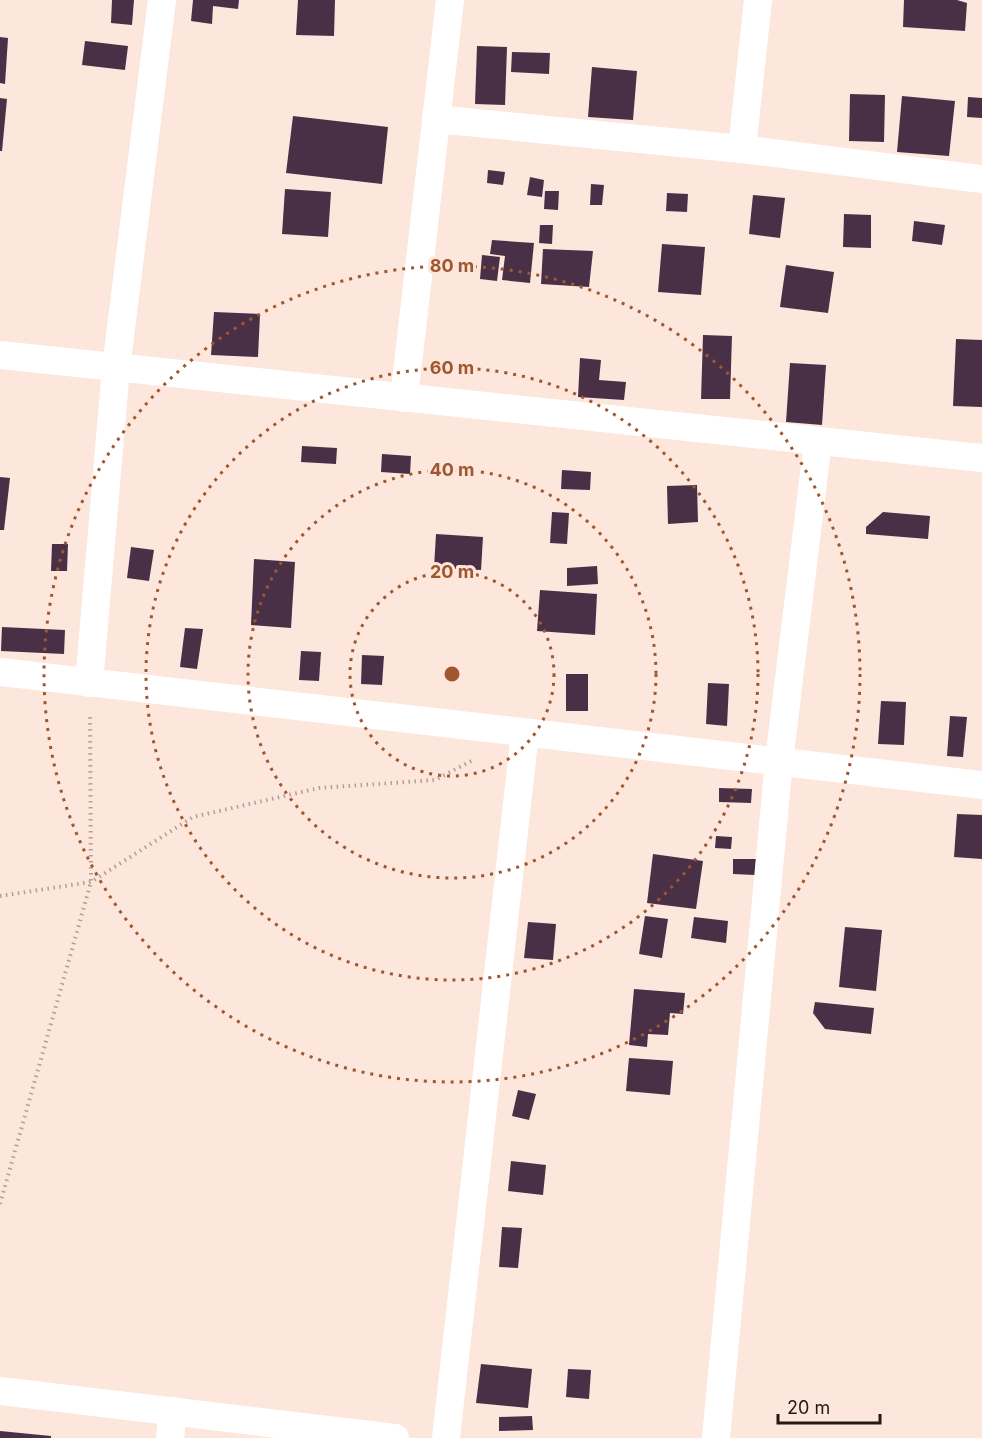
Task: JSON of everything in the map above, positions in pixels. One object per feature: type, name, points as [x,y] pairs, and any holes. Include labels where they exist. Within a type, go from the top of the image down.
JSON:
[{"type":"street","points":[[89,683],[116,368],[162,0]]},
{"type":"street","points":[[404,398],[450,0]]},
{"type":"street","points":[[742,149],[758,0]]},
{"type":"street","points":[[436,119],[742,149],[982,179]]},
{"type":"street","points":[[0,355],[982,458]]},
{"type":"street","points":[[716,1438],[780,762],[818,441]]},
{"type":"street","points":[[0,672],[982,785]]},
{"type":"street","points":[[446,1438],[525,733]]},
{"type":"street","points":[[0,1391],[171,1425],[395,1438]]},
{"type":"path","points":[[0,1204],[91,882],[89,683]]},
{"type":"path","points":[[0,896],[91,882],[193,817],[319,788],[435,780],[525,733]]},
{"type":"building","points":[[112,0],[134,0],[132,25],[111,23]]},
{"type":"building","points":[[193,0],[239,0],[238,9],[213,6],[212,24],[191,21]]},
{"type":"building","points":[[298,0],[335,0],[334,36],[296,35]]},
{"type":"building","points":[[904,0],[957,0],[967,3],[965,31],[903,27]]},
{"type":"building","points":[[0,37],[8,38],[5,84],[0,83]]},
{"type":"building","points":[[85,41],[128,46],[125,70],[82,65]]},
{"type":"building","points":[[477,46],[507,47],[505,105],[475,104]]},
{"type":"building","points":[[512,52],[550,53],[549,74],[511,72]]},
{"type":"building","points":[[592,67],[637,71],[633,120],[588,117]]},
{"type":"building","points":[[850,94],[885,95],[884,142],[849,141]]},
{"type":"building","points":[[902,96],[955,101],[949,156],[897,152]]},
{"type":"building","points":[[968,97],[982,98],[982,118],[967,117]]},
{"type":"building","points":[[0,98],[7,99],[2,151],[0,151]]},
{"type":"building","points":[[293,116],[388,127],[382,184],[286,173]]},
{"type":"building","points":[[488,170],[505,172],[503,185],[487,183]]},
{"type":"building","points":[[530,177],[544,180],[542,197],[527,195]]},
{"type":"building","points":[[591,184],[604,185],[602,205],[590,205]]},
{"type":"building","points":[[285,189],[331,192],[328,237],[282,234]]},
{"type":"building","points":[[545,191],[559,191],[558,210],[544,209]]},
{"type":"building","points":[[667,193],[688,194],[687,212],[666,211]]},
{"type":"building","points":[[753,195],[785,198],[780,238],[749,234]]},
{"type":"building","points":[[844,214],[871,215],[871,248],[843,247]]},
{"type":"building","points":[[914,221],[945,225],[942,245],[912,241]]},
{"type":"building","points":[[540,225],[553,225],[552,244],[539,243]]},
{"type":"building","points":[[492,240],[534,243],[530,283],[502,280],[505,256],[490,254]]},
{"type":"building","points":[[662,244],[705,247],[701,295],[658,292]]},
{"type":"building","points":[[543,249],[593,251],[589,287],[541,284]]},
{"type":"building","points":[[482,255],[500,257],[497,281],[480,279]]},
{"type":"building","points":[[786,265],[834,272],[828,313],[780,307]]},
{"type":"building","points":[[214,312],[260,314],[258,357],[211,355]]},
{"type":"building","points":[[703,335],[732,336],[730,399],[701,399]]},
{"type":"building","points":[[956,339],[982,340],[982,407],[953,406]]},
{"type":"building","points":[[580,358],[601,360],[599,380],[626,382],[624,400],[578,397]]},
{"type":"building","points":[[790,363],[826,365],[822,425],[786,422]]},
{"type":"building","points":[[302,446],[337,448],[336,464],[301,462]]},
{"type":"building","points":[[382,454],[411,456],[410,474],[381,472]]},
{"type":"building","points":[[562,470],[591,472],[590,490],[561,489]]},
{"type":"building","points":[[0,477],[10,478],[4,530],[0,530]]},
{"type":"building","points":[[697,485],[698,522],[668,524],[667,486]]},
{"type":"building","points":[[552,512],[569,513],[567,544],[550,543]]},
{"type":"building","points":[[883,512],[930,516],[928,539],[866,534],[866,527]]},
{"type":"building","points":[[436,534],[483,537],[481,570],[434,568]]},
{"type":"building","points":[[52,544],[68,544],[67,571],[51,571]]},
{"type":"building","points":[[131,547],[154,550],[149,581],[127,578]]},
{"type":"building","points":[[254,559],[295,562],[291,628],[251,625]]},
{"type":"building","points":[[597,566],[598,584],[567,586],[567,568]]},
{"type":"building","points":[[540,590],[597,594],[595,635],[537,631]]},
{"type":"building","points":[[2,627],[65,630],[64,654],[1,651]]},
{"type":"building","points":[[185,628],[203,629],[197,669],[180,667]]},
{"type":"building","points":[[301,651],[321,652],[319,681],[299,680]]},
{"type":"building","points":[[362,655],[384,656],[382,685],[361,684]]},
{"type":"building","points":[[566,674],[588,674],[588,711],[566,711]]},
{"type":"building","points":[[708,683],[729,684],[727,726],[706,724]]},
{"type":"building","points":[[881,701],[906,702],[904,745],[878,744]]},
{"type":"building","points":[[950,716],[967,717],[963,757],[947,756]]},
{"type":"building","points":[[719,788],[752,789],[751,803],[719,802]]},
{"type":"building","points":[[957,814],[982,815],[982,859],[954,857]]},
{"type":"building","points":[[716,836],[732,837],[731,849],[715,848]]},
{"type":"building","points":[[653,854],[703,861],[696,909],[647,903]]},
{"type":"building","points":[[733,859],[756,859],[755,875],[733,874]]},
{"type":"building","points":[[645,916],[668,919],[662,958],[639,954]]},
{"type":"building","points":[[694,917],[728,921],[726,943],[691,938]]},
{"type":"building","points":[[528,922],[556,924],[553,960],[524,958]]},
{"type":"building","points":[[845,927],[882,930],[876,991],[839,987]]},
{"type":"building","points":[[634,989],[685,993],[683,1014],[670,1013],[668,1035],[648,1034],[647,1047],[629,1045]]},
{"type":"building","points":[[815,1002],[874,1008],[871,1034],[825,1029],[813,1013]]},
{"type":"building","points":[[629,1058],[673,1061],[670,1095],[626,1091]]},
{"type":"building","points":[[518,1090],[536,1094],[529,1120],[512,1116]]},
{"type":"building","points":[[511,1161],[546,1165],[543,1195],[508,1191]]},
{"type":"building","points":[[502,1227],[522,1228],[518,1268],[499,1267]]},
{"type":"building","points":[[481,1364],[532,1369],[528,1408],[476,1403]]},
{"type":"building","points":[[568,1369],[591,1370],[589,1399],[566,1397]]},
{"type":"building","points":[[532,1416],[533,1430],[499,1431],[499,1417]]},
{"type":"building","points":[[0,1431],[51,1436],[51,1438],[0,1438]]}]
